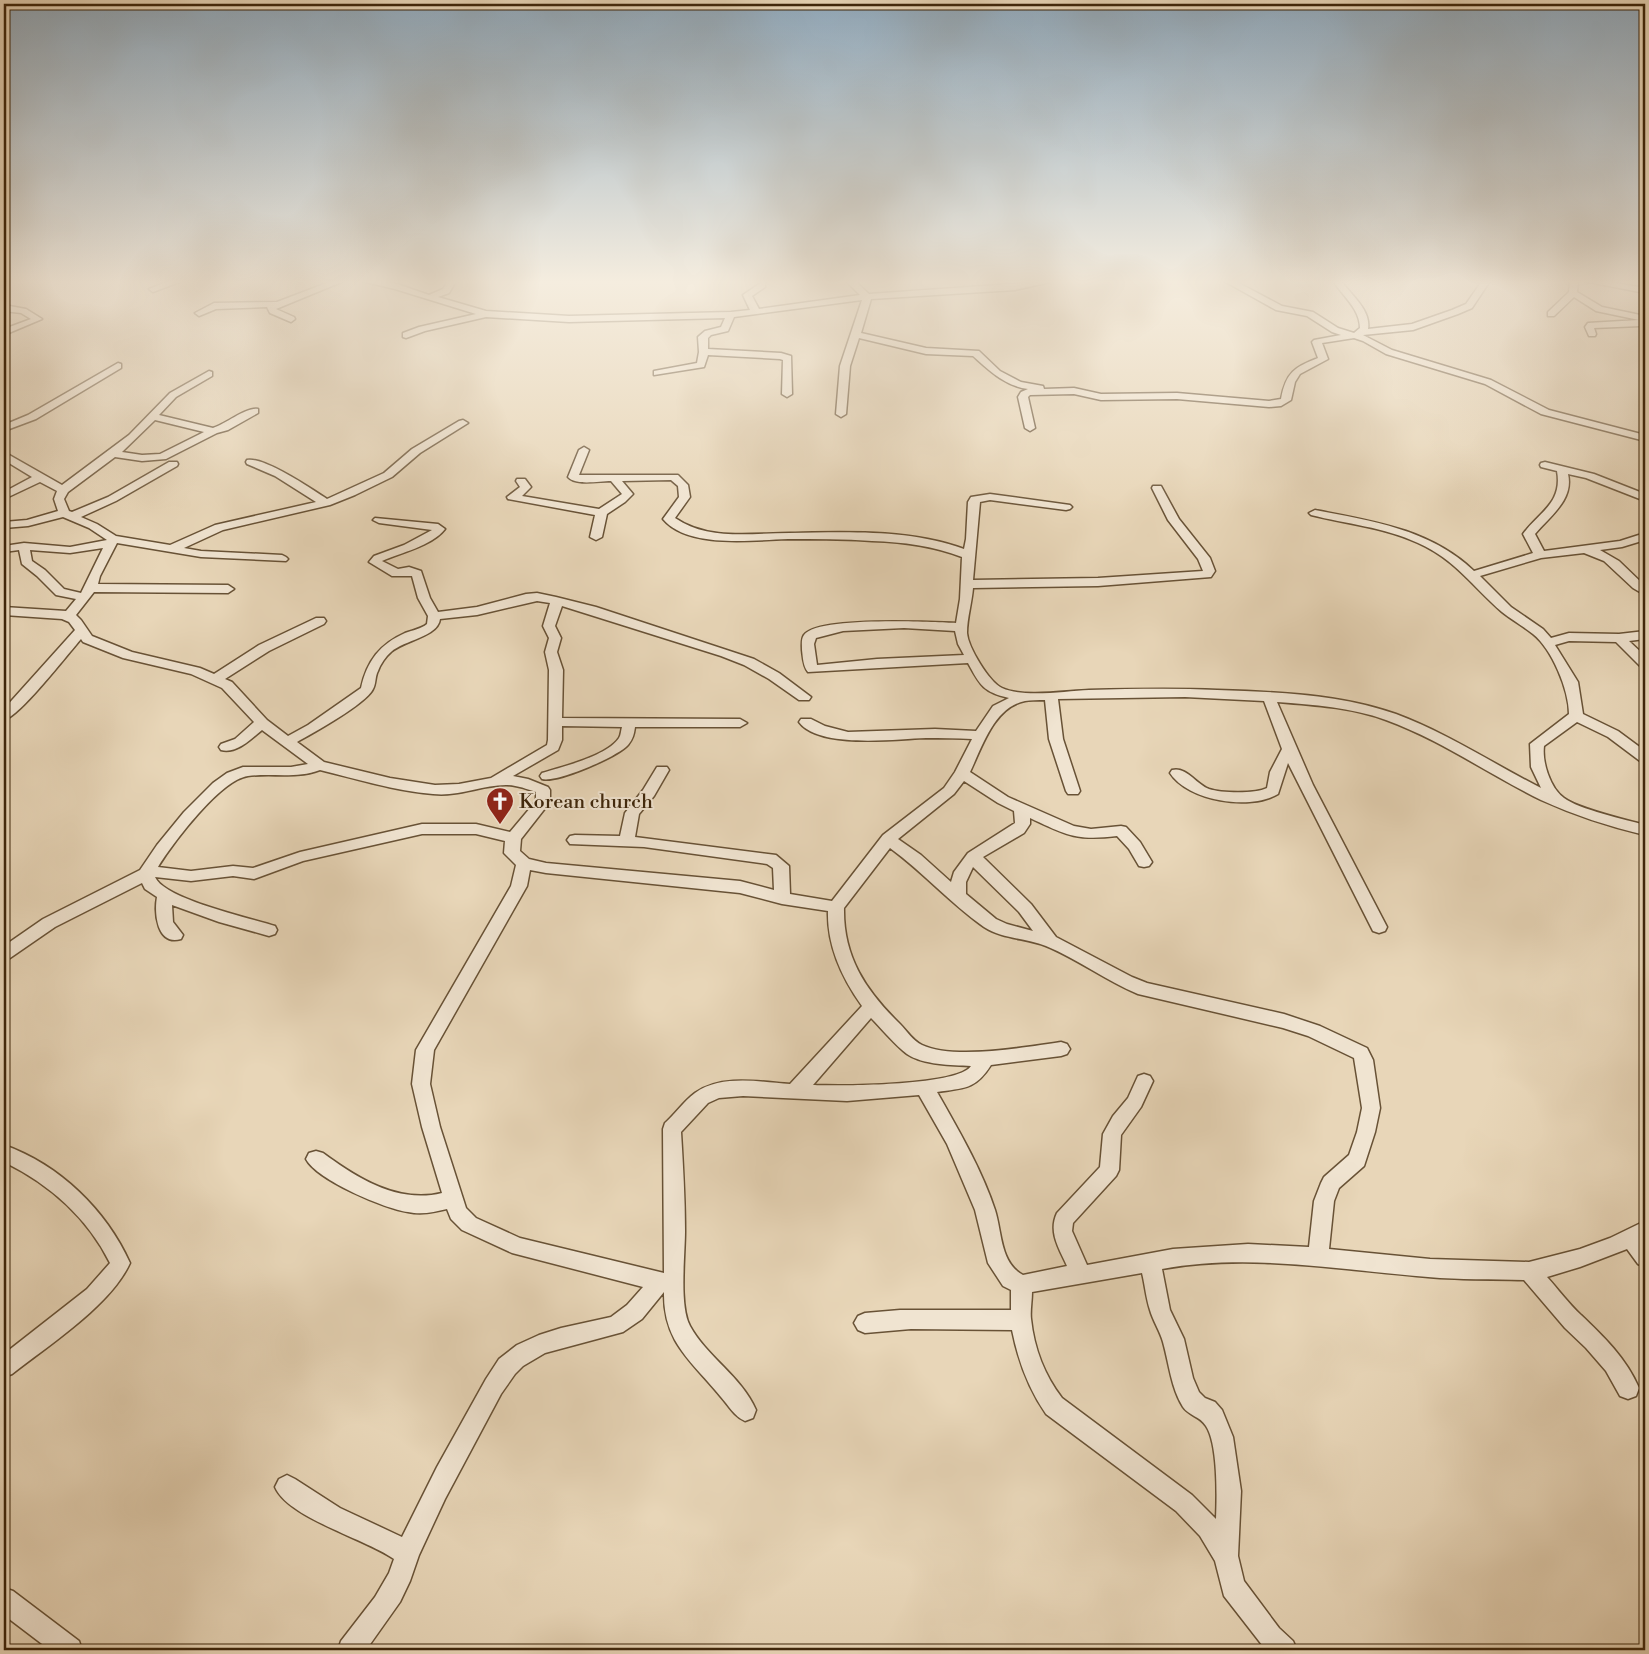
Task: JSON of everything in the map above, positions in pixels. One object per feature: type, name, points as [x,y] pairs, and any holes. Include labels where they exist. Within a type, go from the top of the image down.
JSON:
[{"type":"street","points":[[657,373],[701,364],[702,358]]},
{"type":"street","points":[[787,394],[788,358]]},
{"type":"street","points":[[841,414],[845,366],[847,358]]},
{"type":"street","points":[[981,358],[997,373],[1018,385],[1064,392]]},
{"type":"street","points":[[1030,428],[1024,394],[1030,392],[1080,392],[1101,397],[1154,395],[1270,404],[1281,403],[1286,400],[1289,379],[1300,369],[1323,358]]},
{"type":"street","points":[[1408,358],[1488,382],[1545,412],[1568,420],[1645,438]]},
{"type":"street","points":[[4,428],[32,417],[118,366]]},
{"type":"street","points":[[112,541],[93,526],[68,515],[59,499],[62,490],[113,454],[133,437],[173,395],[209,374]]},
{"type":"street","points":[[113,454],[142,458],[162,457],[213,431],[224,428],[254,411]]},
{"type":"street","points":[[151,416],[213,431]]},
{"type":"street","points":[[169,550],[219,526],[326,503],[388,475],[416,452],[463,423]]},
{"type":"street","points":[[584,450],[573,477],[581,480],[664,476],[674,477],[679,480],[683,485],[685,497],[669,519],[683,529],[695,533],[709,536],[793,536],[893,540],[947,547],[968,555]]},
{"type":"street","points":[[4,455],[19,466],[62,490]]},
{"type":"street","points":[[251,462],[279,474],[326,503]]},
{"type":"street","points":[[4,525],[28,523],[68,515],[112,499],[173,464]]},
{"type":"street","points":[[1545,466],[1604,481],[1645,498]]},
{"type":"street","points":[[1540,555],[1529,534],[1550,513],[1560,498],[1565,487],[1562,470]]},
{"type":"street","points":[[4,496],[40,478]]},
{"type":"street","points":[[596,537],[597,521],[600,513],[628,494],[614,478]]},
{"type":"street","points":[[521,481],[526,487],[525,489],[512,497],[600,513]]},
{"type":"street","points":[[966,584],[1098,582],[1207,574],[1209,571],[1204,558],[1174,520],[1157,488]]},
{"type":"street","points":[[1066,507],[990,497],[975,499],[972,539],[968,555],[966,599],[960,627],[964,644],[986,684],[999,692],[1021,697],[1208,693],[1315,701],[1369,710],[1464,750],[1532,789],[1558,801],[1608,820],[1645,830]]},
{"type":"street","points":[[1315,513],[1383,528],[1428,543],[1460,562],[1507,610],[1539,632],[1571,682],[1576,716]]},
{"type":"street","points":[[287,742],[314,728],[356,699],[367,689],[371,671],[386,649],[409,636],[430,629],[433,625],[434,616],[424,598],[417,574],[409,571],[396,572],[375,562],[378,558],[408,547],[436,532],[439,528],[379,520]]},
{"type":"street","points":[[1472,575],[1540,555],[1622,544],[1645,536]]},
{"type":"street","points":[[68,617],[88,593],[94,576],[112,541]]},
{"type":"street","points":[[4,549],[24,546],[70,550],[112,541],[169,550],[243,558],[282,559]]},
{"type":"street","points":[[24,546],[26,562],[41,573],[53,587],[68,595],[228,589]]},
{"type":"street","points":[[1583,549],[1610,558],[1630,579],[1645,591]]},
{"type":"street","points":[[434,616],[478,611],[537,597],[556,601],[592,610],[726,653],[749,662],[774,676],[804,697]]},
{"type":"street","points":[[556,601],[556,607],[549,626],[555,638],[551,655],[556,670],[556,722],[552,760],[546,776],[543,802],[513,838],[512,853],[524,863],[546,868],[740,887],[782,898],[836,907]]},
{"type":"street","points":[[4,611],[48,613],[68,617],[78,623],[87,639],[121,652],[190,670],[216,679],[233,690],[261,723],[319,765],[382,781],[435,790],[506,780],[523,782],[543,790]]},
{"type":"street","points":[[216,679],[264,648],[320,622]]},
{"type":"street","points":[[960,627],[884,625],[829,629],[810,636],[808,644],[811,666],[813,669],[877,663],[972,659]]},
{"type":"street","points":[[4,716],[81,631]]},
{"type":"street","points":[[1547,643],[1568,637],[1619,638],[1645,635]]},
{"type":"street","points":[[1619,638],[1645,663]]},
{"type":"street","points":[[1051,696],[1056,739],[1073,791]]},
{"type":"street","points":[[1021,697],[998,709],[981,736],[962,773],[948,791],[888,839],[836,907],[834,923],[847,967],[871,1007],[915,1050],[938,1056],[986,1057],[1024,1055],[1061,1049]]},
{"type":"street","points":[[1269,697],[1289,749],[1379,927]]},
{"type":"street","points":[[1576,716],[1613,734],[1645,758]]},
{"type":"street","points":[[1558,801],[1538,770],[1535,753],[1537,744],[1576,716]]},
{"type":"street","points":[[556,722],[740,724]]},
{"type":"street","points":[[806,722],[816,728],[848,738],[920,734],[981,736]]},
{"type":"street","points":[[226,747],[240,742],[261,723]]},
{"type":"street","points":[[546,776],[576,766],[623,743],[627,736],[629,723]]},
{"type":"street","points":[[494,782],[553,747]]},
{"type":"street","points":[[1177,774],[1200,790],[1217,796],[1257,797],[1267,795],[1273,791],[1281,763],[1289,749]]},
{"type":"street","points":[[4,954],[49,922],[147,873],[192,812],[217,786],[230,776],[251,772],[299,772],[319,765]]},
{"type":"street","points":[[627,841],[632,813],[649,793],[662,770]]},
{"type":"street","points":[[962,773],[980,786],[1021,809],[1081,834],[1121,830],[1135,846],[1144,862]]},
{"type":"street","points":[[958,895],[957,885],[959,876],[966,863],[984,848],[1019,829],[1023,824],[1021,809]]},
{"type":"street","points":[[147,873],[191,876],[232,871],[254,874],[300,857],[422,829],[476,829],[513,838]]},
{"type":"street","points":[[888,839],[916,859],[990,923],[1002,929],[1050,941],[1126,982],[1144,989],[1284,1021],[1314,1031],[1361,1053],[1364,1060],[1371,1108],[1366,1132],[1357,1160],[1331,1182],[1324,1201],[1318,1257]]},
{"type":"street","points":[[576,840],[627,841],[740,853],[771,859],[782,866],[782,898]]},
{"type":"street","points":[[973,858],[1025,908],[1050,941]]},
{"type":"street","points":[[524,863],[519,886],[425,1050],[421,1084],[431,1127],[453,1199],[458,1213],[469,1224],[519,1247],[667,1283]]},
{"type":"street","points":[[147,873],[152,886],[166,894],[213,914],[269,930]]},
{"type":"street","points":[[166,894],[163,918],[167,928],[174,935]]},
{"type":"street","points":[[794,1092],[849,1029],[871,1007]]},
{"type":"street","points":[[744,1410],[730,1390],[691,1347],[680,1329],[674,1311],[667,1283],[675,1229],[672,1129],[702,1098],[717,1091],[743,1089],[877,1093],[924,1088],[962,1081],[975,1074],[986,1057]]},
{"type":"street","points":[[1081,1276],[1062,1231],[1064,1219],[1109,1170],[1112,1134],[1135,1102],[1144,1081]]},
{"type":"street","points":[[924,1088],[955,1141],[984,1210],[995,1257],[1010,1279],[1021,1285],[1062,1276],[1081,1276],[1150,1262],[1212,1254],[1248,1253],[1318,1257],[1430,1268],[1529,1271],[1549,1268],[1580,1258],[1638,1234],[1645,1258]]},
{"type":"street","points":[[4,1153],[27,1163],[83,1205],[115,1250],[120,1263],[115,1273],[94,1296],[4,1368]]},
{"type":"street","points":[[316,1159],[337,1175],[400,1203],[423,1205],[453,1199]]},
{"type":"street","points":[[1150,1262],[1160,1310],[1173,1339],[1182,1378],[1191,1400],[1197,1406],[1207,1410],[1214,1418],[1222,1437],[1229,1491],[1226,1556],[1233,1587],[1270,1637],[1284,1650]]},
{"type":"street","points":[[1529,1271],[1572,1321],[1594,1341],[1614,1364],[1628,1388]]},
{"type":"street","points":[[350,1650],[395,1588],[423,1517],[459,1447],[501,1373],[523,1352],[541,1344],[562,1337],[616,1325],[638,1310],[667,1283]]},
{"type":"street","points":[[1021,1285],[1022,1304],[1020,1318],[1029,1361],[1045,1395],[1054,1406],[1184,1503],[1208,1528],[1226,1556]]},
{"type":"street","points":[[865,1323],[934,1320],[983,1322],[1020,1318]]},
{"type":"street","points":[[287,1487],[323,1512],[394,1544],[407,1554]]},
{"type":"street","points":[[4,1600],[70,1650]]},
{"type":"place","name":"Korean church","points":[[500,825]]}]
